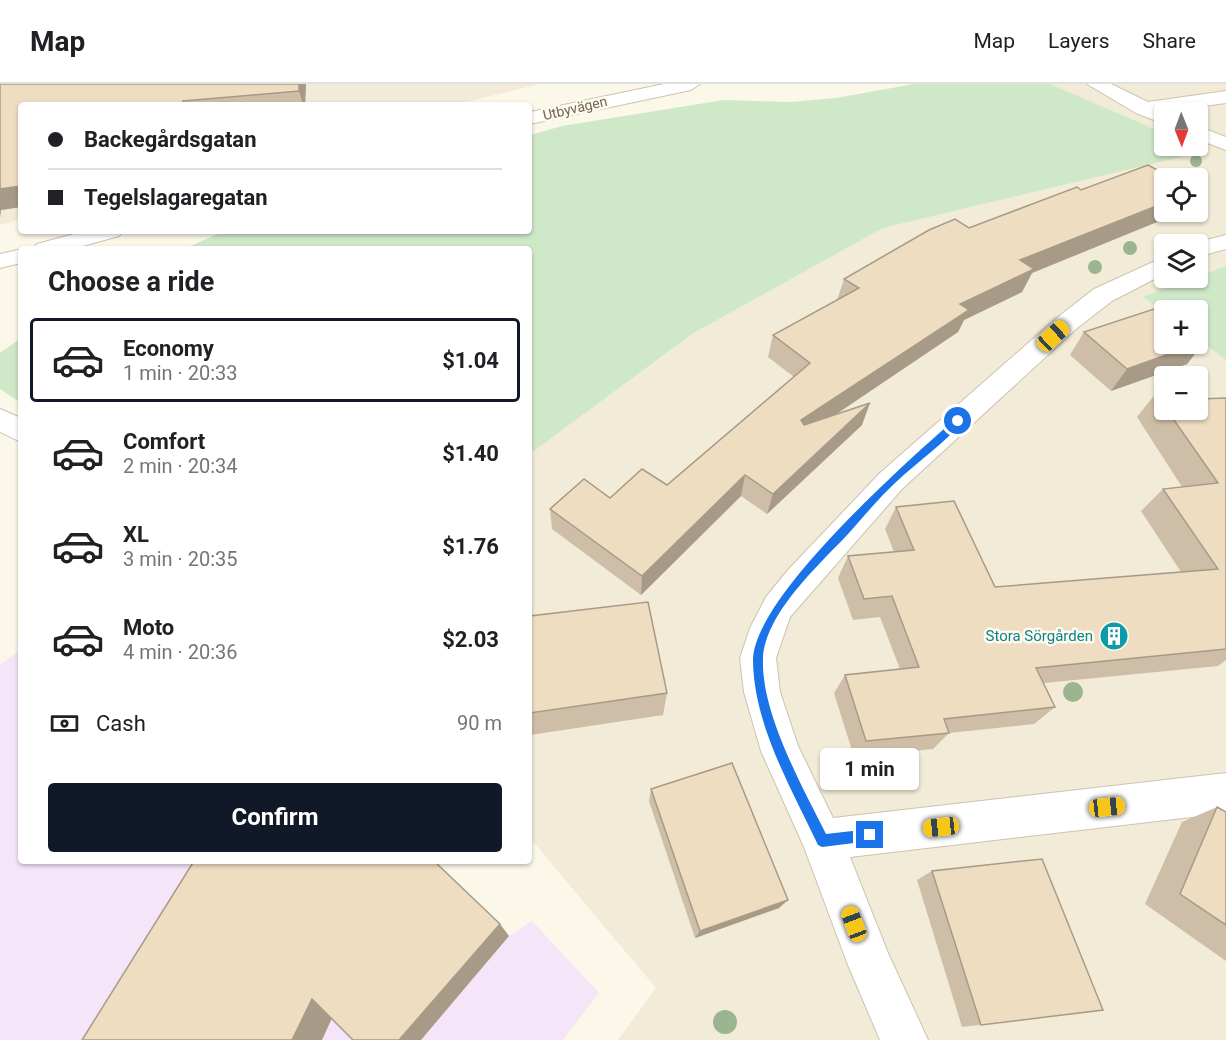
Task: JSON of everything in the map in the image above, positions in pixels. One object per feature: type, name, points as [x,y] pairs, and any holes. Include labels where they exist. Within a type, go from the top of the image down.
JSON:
[{"type":"street","name":"Utbyvägen","points":[[532,118],[692,84]]},
{"type":"street","points":[[1096,84],[1154,114]]},
{"type":"street","points":[[1143,109],[1226,97]]},
{"type":"street","points":[[1208,137],[1226,144]]},
{"type":"street","points":[[56,246],[100,234]]},
{"type":"street","points":[[1208,247],[1226,242]]},
{"type":"street","points":[[0,261],[18,257]]},
{"type":"street","points":[[904,1040],[870,965],[822,840],[780,751],[762,692],[758,658],[767,628],[778,607],[891,481],[1067,323],[1103,295],[1154,269]]},
{"type":"street","points":[[0,419],[18,429]]},
{"type":"street","points":[[822,840],[1226,793]]},
{"type":"shaded area","points":[[0,84],[539,84],[466,102],[18,102],[18,220],[0,225]]},
{"type":"shaded area","points":[[1050,84],[1226,84],[1226,266],[1208,273],[1208,234],[1154,234],[1154,288],[1168,288],[1143,297],[1154,305],[1154,354],[1208,354],[1208,346],[1226,360],[1226,1040],[618,1040],[656,988],[532,840],[532,453],[692,334],[883,228],[1184,156],[1208,156],[1208,102],[1154,102],[1154,129]]},
{"type":"shaded area","points":[[18,651],[18,864],[434,864],[509,936],[532,921],[599,993],[563,1040],[0,1040],[0,665]]},
{"type":"green space","points":[[914,84],[1050,84],[1154,129],[1154,156],[1185,156],[883,228],[692,334],[532,453],[532,246],[191,246],[217,234],[532,234],[532,134],[562,126],[724,100],[791,102],[836,98]]},
{"type":"green space","points":[[1226,266],[1226,360],[1208,346],[1208,300],[1154,300],[1154,305],[1143,297],[1167,288],[1208,288],[1208,273]]},
{"type":"green space","points":[[18,340],[18,401],[0,389],[0,353]]},
{"type":"building","points":[[0,84],[299,84],[299,91],[183,102],[18,102],[18,186],[0,189]]},
{"type":"building","points":[[1148,165],[1154,168],[1154,207],[1020,260],[1034,269],[960,304],[969,310],[801,420],[804,425],[870,403],[773,494],[745,475],[642,576],[550,509],[584,479],[610,498],[642,469],[667,485],[810,363],[773,335],[859,288],[844,279],[929,230],[955,219],[969,228],[1077,187],[1081,190]]},
{"type":"building","points":[[1154,309],[1154,354],[1169,354],[1127,369],[1084,332]]},
{"type":"building","points":[[1226,398],[1226,649],[1036,668],[1055,707],[944,719],[949,733],[866,741],[845,675],[919,667],[892,596],[864,599],[848,556],[914,550],[896,507],[954,501],[995,587],[1218,569],[1163,489],[1218,483],[1174,420],[1208,420],[1208,399]]},
{"type":"building","points":[[648,602],[667,693],[532,713],[532,616]]},
{"type":"building","points":[[732,763],[788,900],[700,931],[651,789]]},
{"type":"building","points":[[1217,807],[1226,812],[1226,925],[1180,894]]},
{"type":"building","points":[[1042,859],[1103,1010],[981,1025],[932,871]]},
{"type":"building","points":[[192,864],[437,864],[500,924],[399,1040],[353,1040],[312,999],[292,1040],[82,1040]]},
{"type":"place","name":"Stora Sörgården","points":[[1114,636]]},
{"type":"route","points":[[870,835],[822,840],[780,751],[762,692],[758,658],[767,628],[778,607],[800,580],[891,481],[958,421]]}]
